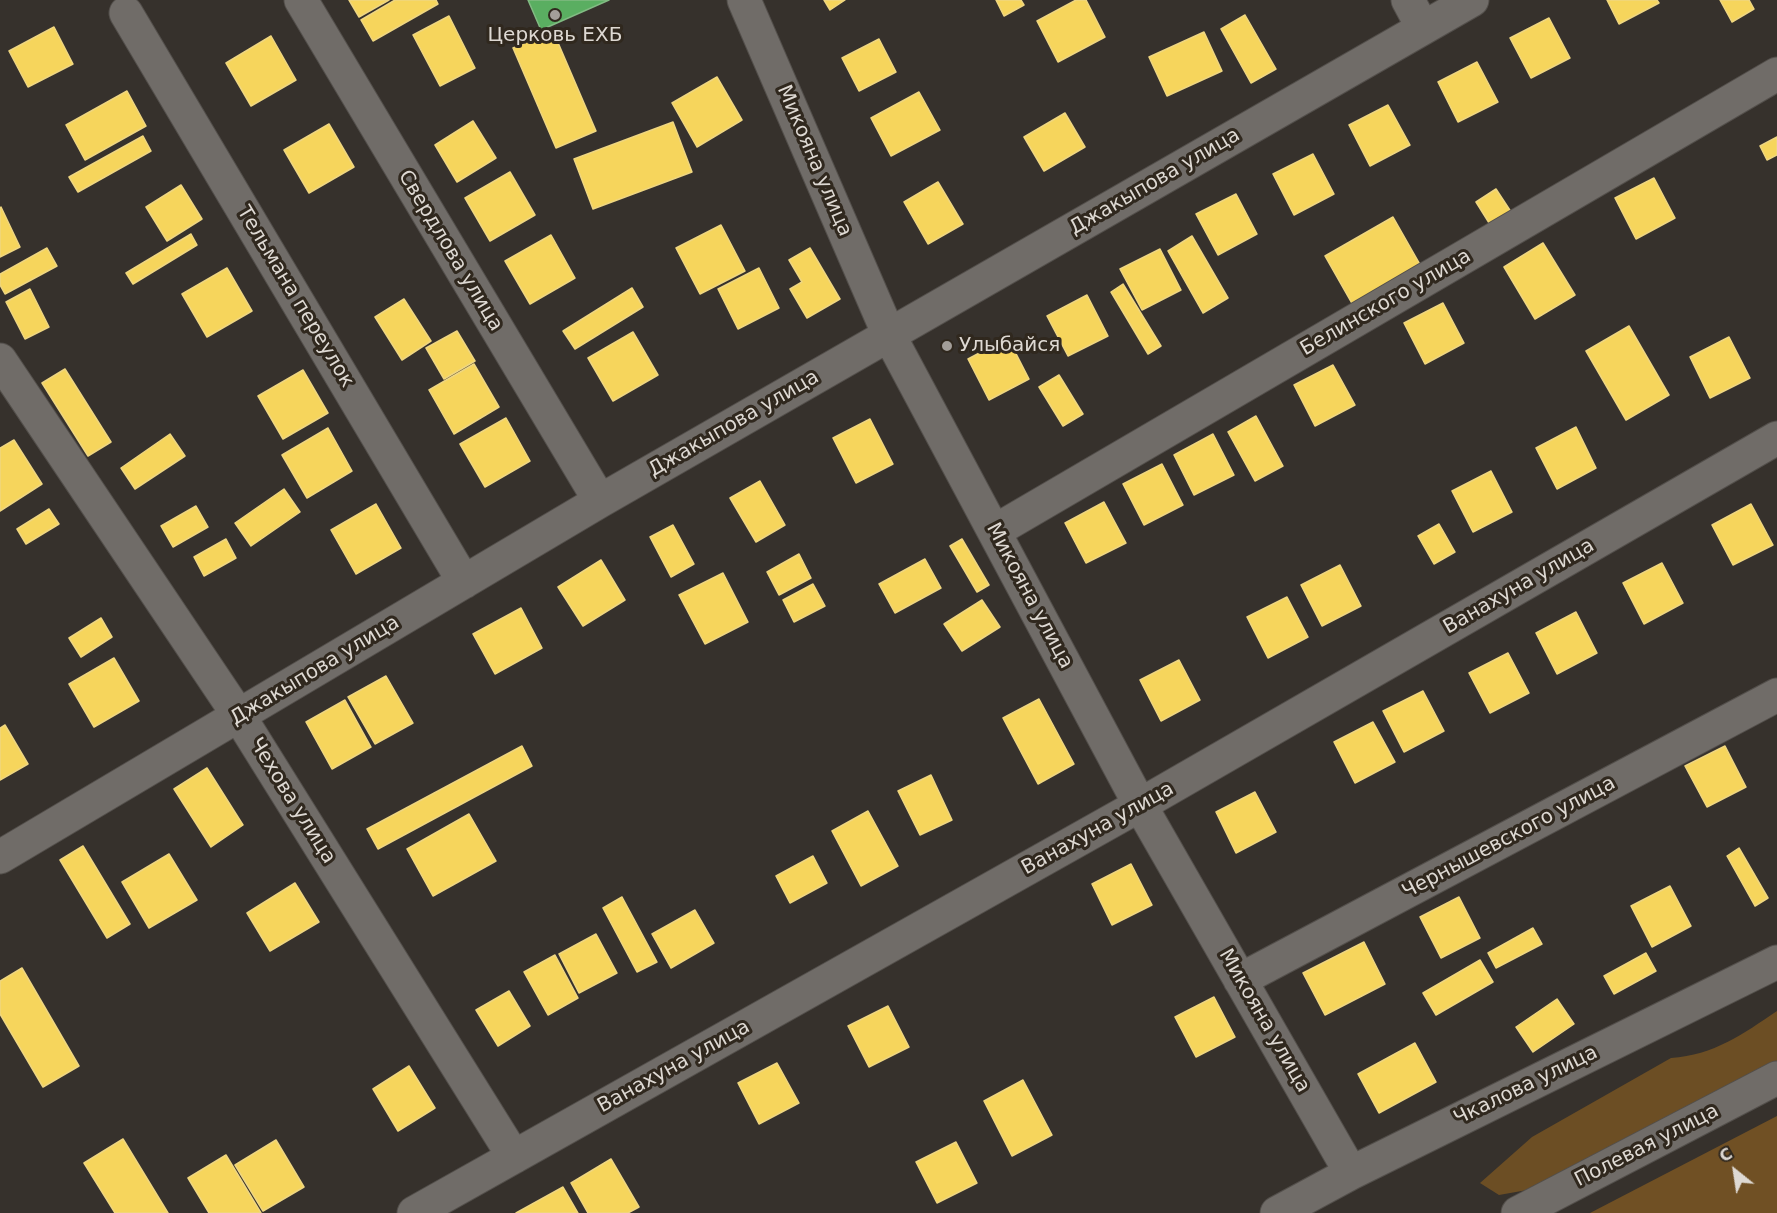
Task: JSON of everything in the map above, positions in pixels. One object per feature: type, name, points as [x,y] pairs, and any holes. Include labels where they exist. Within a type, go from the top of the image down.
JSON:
[{"type":"street","name":"Свердлова улица","points":[[301,0],[600,501]]},
{"type":"street","name":"Микояна улица","points":[[744,0],[889,335],[1140,806],[1351,1173]]},
{"type":"street","name":"Джакыпова улица","points":[[0,857],[600,501],[889,335],[1416,14],[1472,0]]},
{"type":"street","name":"Тельмана переулок","points":[[126,13],[464,582]]},
{"type":"street","name":"Белинского улица","points":[[995,531],[1777,74]]},
{"type":"street","name":"Чехова улица","points":[[0,360],[239,716],[514,1157]]},
{"type":"street","name":"Ванахуна улица","points":[[414,1213],[1140,806],[1777,438]]},
{"type":"street","name":"Чернышевского улица","points":[[1240,980],[1777,695]]},
{"type":"street","name":"Чкалова улица","points":[[1276,1213],[1351,1173],[1777,962]]},
{"type":"street","name":"Полевая улица","points":[[1518,1213],[1777,1078]]},
{"type":"shaded area","points":[[1777,1011],[1777,1068],[1544,1187],[1499,1195],[1480,1183],[1532,1137],[1671,1058],[1701,1053],[1714,1048],[1740,1035]]},
{"type":"shaded area","points":[[1777,1116],[1777,1213],[1590,1213]]},
{"type":"building: Жильё","points":[[349,0],[389,0],[359,17]]},
{"type":"building: Жильё","points":[[395,0],[436,0],[438,4],[373,41],[361,20]]},
{"type":"building: Жильё","points":[[824,0],[845,0],[830,10]]},
{"type":"building: Жильё","points":[[996,0],[1021,0],[1024,5],[1004,16]]},
{"type":"building: Жильё","points":[[1076,0],[1086,0],[1105,37],[1058,62],[1037,21]]},
{"type":"building: Жильё","points":[[1607,0],[1657,0],[1659,3],[1619,24]]},
{"type":"building: Жильё","points":[[1720,0],[1749,0],[1754,9],[1732,22]]},
{"type":"building: Жильё","points":[[1245,15],[1276,69],[1251,83],[1221,29]]},
{"type":"building: Жильё","points":[[449,16],[475,68],[440,86],[413,35]]},
{"type":"building: Жильё","points":[[1549,18],[1570,58],[1531,78],[1510,38]]},
{"type":"building: Жильё","points":[[54,27],[73,64],[28,87],[9,51]]},
{"type":"building: Жильё","points":[[553,31],[596,131],[556,148],[513,48]]},
{"type":"building: Жильё","points":[[1204,32],[1222,71],[1167,96],[1149,57]]},
{"type":"building: Жильё","points":[[271,36],[296,80],[251,106],[226,63]]},
{"type":"building: Жильё","points":[[879,39],[896,72],[859,91],[842,58]]},
{"type":"building: Жильё","points":[[1477,62],[1498,102],[1458,122],[1438,82]]},
{"type":"building: Жильё","points":[[717,77],[742,120],[697,147],[672,103]]},
{"type":"building: Жильё","points":[[127,91],[146,126],[85,160],[66,125]]},
{"type":"building: Жильё","points":[[919,92],[940,130],[891,156],[871,118]]},
{"type":"building: Жильё","points":[[1388,105],[1410,145],[1370,166],[1349,125]]},
{"type":"building: Жильё","points":[[1065,113],[1085,147],[1044,171],[1024,137]]},
{"type":"building: Жильё","points":[[473,121],[496,158],[457,182],[435,145]]},
{"type":"building: Жильё","points":[[673,122],[692,172],[593,209],[574,159]]},
{"type":"building: Жильё","points":[[329,124],[354,167],[309,193],[284,150]]},
{"type":"building: Жильё","points":[[143,136],[151,151],[78,192],[69,177]]},
{"type":"building: Жильё","points":[[1777,137],[1777,155],[1767,160],[1760,146]]},
{"type":"building: Жильё","points":[[1313,154],[1334,194],[1294,215],[1273,174]]},
{"type":"building: Жильё","points":[[510,172],[535,215],[490,241],[465,198]]},
{"type":"building: Жильё","points":[[1654,178],[1675,218],[1636,239],[1615,198]]},
{"type":"building: Жильё","points":[[938,182],[963,224],[928,244],[904,202]]},
{"type":"building: Жильё","points":[[181,185],[202,219],[167,241],[146,207]]},
{"type":"building: Жильё","points":[[1496,189],[1517,221],[1496,234],[1476,202]]},
{"type":"building: Жильё","points":[[1236,194],[1257,234],[1218,255],[1196,214]]},
{"type":"building: Жильё","points":[[0,208],[20,247],[0,257]]},
{"type":"building: Жильё","points":[[1393,217],[1426,275],[1358,314],[1325,256]]},
{"type":"building: Жильё","points":[[721,225],[745,271],[700,294],[676,248]]},
{"type":"building: Жильё","points":[[191,234],[197,245],[133,284],[126,273]]},
{"type":"building: Жильё","points":[[551,235],[575,278],[530,304],[505,261]]},
{"type":"building: Жильё","points":[[1192,236],[1228,298],[1203,313],[1168,251]]},
{"type":"building: Жильё","points":[[1543,243],[1575,295],[1535,319],[1504,267]]},
{"type":"building: Жильё","points":[[47,248],[57,266],[5,294],[0,285],[0,274]]},
{"type":"building: Жильё","points":[[810,248],[840,299],[807,318],[790,289],[802,282],[789,260]]},
{"type":"building: Жильё","points":[[1160,249],[1181,290],[1142,310],[1120,269]]},
{"type":"building: Жильё","points":[[227,268],[252,311],[207,337],[182,294]]},
{"type":"building: Жильё","points":[[759,268],[779,308],[738,329],[718,289]]},
{"type":"building: Жильё","points":[[1123,284],[1161,346],[1148,354],[1111,292]]},
{"type":"building: Жильё","points":[[632,288],[643,307],[575,349],[563,331]]},
{"type":"building: Жильё","points":[[30,289],[49,327],[25,339],[6,302]]},
{"type":"building: Жильё","points":[[1087,295],[1108,336],[1068,356],[1047,316]]},
{"type":"building: Жильё","points":[[404,299],[431,341],[402,360],[375,317]]},
{"type":"building: Жильё","points":[[1443,303],[1464,343],[1425,364],[1404,323]]},
{"type":"building: Жильё","points":[[1629,326],[1669,395],[1626,420],[1586,351]]},
{"type":"building: Жильё","points":[[457,331],[475,361],[444,379],[426,348]]},
{"type":"building: Жильё","points":[[633,332],[658,375],[613,401],[588,358]]},
{"type":"building: Жильё","points":[[1729,337],[1750,378],[1710,398],[1690,357]]},
{"type":"building: Жильё","points":[[1008,338],[1029,379],[989,400],[968,359]]},
{"type":"building: Жильё","points":[[474,364],[499,407],[454,434],[429,390]]},
{"type":"building: Жильё","points":[[1333,365],[1355,405],[1315,426],[1294,385]]},
{"type":"building: Жильё","points":[[65,369],[111,442],[88,456],[42,383]]},
{"type":"building: Жильё","points":[[303,370],[328,413],[283,439],[258,396]]},
{"type":"building: Жильё","points":[[1059,375],[1083,414],[1063,426],[1039,387]]},
{"type":"building: Жильё","points":[[1256,416],[1283,466],[1255,481],[1228,432]]},
{"type":"building: Жильё","points":[[506,418],[530,461],[485,487],[460,444]]},
{"type":"building: Жильё","points":[[870,419],[893,464],[856,483],[833,438]]},
{"type":"building: Жильё","points":[[1576,427],[1596,468],[1557,489],[1536,448]]},
{"type":"building: Жильё","points":[[328,428],[352,471],[307,498],[282,455]]},
{"type":"building: Жильё","points":[[170,434],[185,456],[135,489],[121,468]]},
{"type":"building: Жильё","points":[[1213,434],[1234,475],[1194,495],[1174,455]]},
{"type":"building: Жильё","points":[[14,440],[42,484],[0,511],[0,448]]},
{"type":"building: Жильё","points":[[1162,464],[1183,505],[1144,525],[1123,484]]},
{"type":"building: Жильё","points":[[1491,471],[1512,512],[1473,532],[1452,491]]},
{"type":"building: Жильё","points":[[760,481],[785,525],[756,542],[730,498]]},
{"type":"building: Жильё","points":[[284,489],[300,512],[251,546],[235,523]]},
{"type":"building: Жильё","points":[[1104,502],[1126,543],[1086,563],[1065,523]]},
{"type":"building: Жильё","points":[[376,504],[401,548],[356,574],[331,530]]},
{"type":"building: Жильё","points":[[1751,504],[1773,545],[1733,565],[1712,525]]},
{"type":"building: Жильё","points":[[196,506],[208,527],[173,547],[161,526]]},
{"type":"building: Жильё","points":[[49,509],[59,524],[26,544],[17,529]]},
{"type":"building: Жильё","points":[[1439,524],[1455,552],[1434,564],[1418,536]]},
{"type":"building: Жильё","points":[[673,525],[694,564],[671,577],[650,537]]},
{"type":"building: Жильё","points":[[226,539],[236,558],[204,576],[194,557]]},
{"type":"building: Жильё","points":[[962,539],[989,585],[977,592],[950,546]]},
{"type":"building: Жильё","points":[[799,554],[811,578],[779,595],[767,572]]},
{"type":"building: Жильё","points":[[925,559],[941,588],[895,613],[879,584]]},
{"type":"building: Жильё","points":[[601,560],[625,600],[583,626],[558,587]]},
{"type":"building: Жильё","points":[[1662,563],[1683,603],[1644,624],[1623,583]]},
{"type":"building: Жильё","points":[[1340,565],[1361,606],[1322,626],[1301,585]]},
{"type":"building: Жильё","points":[[723,573],[748,622],[705,644],[679,595]]},
{"type":"building: Жильё","points":[[813,584],[825,606],[794,622],[783,600]]},
{"type":"building: Жильё","points":[[1287,597],[1308,637],[1268,658],[1247,617]]},
{"type":"building: Жильё","points":[[982,600],[1000,627],[962,651],[944,624]]},
{"type":"building: Жильё","points":[[521,608],[542,648],[495,674],[473,634]]},
{"type":"building: Жильё","points":[[1576,612],[1597,653],[1557,674],[1536,633]]},
{"type":"building: Жильё","points":[[101,618],[112,637],[81,657],[69,638]]},
{"type":"building: Жильё","points":[[1508,653],[1529,693],[1490,713],[1469,673]]},
{"type":"building: Жильё","points":[[114,658],[139,701],[94,727],[69,684]]},
{"type":"building: Жильё","points":[[1179,660],[1200,700],[1161,721],[1140,680]]},
{"type":"building: Жильё","points":[[386,676],[413,723],[375,744],[348,697]]},
{"type":"building: Жильё","points":[[1423,691],[1444,731],[1404,752],[1383,711]]},
{"type":"building: Жильё","points":[[1039,699],[1074,764],[1038,784],[1003,718]]},
{"type":"building: Жильё","points":[[345,700],[371,747],[332,769],[306,722]]},
{"type":"building: Жильё","points":[[1373,722],[1395,762],[1355,783],[1334,742]]},
{"type":"building: Жильё","points":[[5,725],[28,764],[0,780],[0,728]]},
{"type":"building: Жильё","points":[[522,746],[532,766],[378,849],[367,829]]},
{"type":"building: Жильё","points":[[1725,746],[1746,787],[1707,807],[1685,766]]},
{"type":"building: Жильё","points":[[207,768],[243,825],[211,847],[174,789]]},
{"type":"building: Жильё","points":[[931,775],[952,820],[920,835],[898,791]]},
{"type":"building: Жильё","points":[[1255,792],[1276,832],[1236,853],[1216,812]]},
{"type":"building: Жильё","points":[[868,811],[898,866],[861,886],[832,831]]},
{"type":"building: Жильё","points":[[469,814],[496,861],[433,896],[407,849]]},
{"type":"building: Жильё","points":[[83,846],[130,924],[107,938],[60,860]]},
{"type":"building: Жильё","points":[[1739,848],[1768,898],[1755,906],[1727,856]]},
{"type":"building: Жильё","points":[[169,854],[197,900],[149,928],[122,882]]},
{"type":"building: Жильё","points":[[813,856],[827,883],[790,903],[776,876]]},
{"type":"building: Жильё","points":[[1131,864],[1152,905],[1112,925],[1092,884]]},
{"type":"building: Жильё","points":[[295,883],[319,922],[270,951],[247,913]]},
{"type":"building: Жильё","points":[[1670,886],[1691,926],[1652,947],[1631,906]]},
{"type":"building: Жильё","points":[[622,897],[657,962],[637,972],[603,908]]},
{"type":"building: Жильё","points":[[1459,897],[1480,938],[1441,958],[1420,917]]},
{"type":"building: Жильё","points":[[695,910],[714,943],[671,968],[652,934]]},
{"type":"building: Жильё","points":[[1533,928],[1542,944],[1496,968],[1488,953]]},
{"type":"building: Жильё","points":[[596,934],[617,973],[579,993],[559,954]]},
{"type":"building: Жильё","points":[[1364,942],[1385,984],[1325,1015],[1303,973]]},
{"type":"building: Жильё","points":[[1646,953],[1656,971],[1614,994],[1604,976]]},
{"type":"building: Жильё","points":[[555,955],[578,998],[548,1015],[524,972]]},
{"type":"building: Жильё","points":[[1480,960],[1493,982],[1436,1015],[1423,993]]},
{"type":"building: Жильё","points":[[22,968],[79,1066],[43,1087],[0,1014],[0,981]]},
{"type":"building: Жильё","points":[[509,991],[530,1026],[498,1046],[476,1010]]},
{"type":"building: Жильё","points":[[1214,997],[1235,1037],[1196,1057],[1175,1017]]},
{"type":"building: Жильё","points":[[1557,999],[1574,1024],[1533,1052],[1516,1027]]},
{"type":"building: Жильё","points":[[888,1006],[909,1047],[869,1067],[848,1026]]},
{"type":"building: Жильё","points":[[1415,1043],[1436,1082],[1379,1113],[1358,1074]]},
{"type":"building: Жильё","points":[[777,1063],[799,1103],[759,1124],[738,1083]]},
{"type":"building: Жильё","points":[[409,1066],[435,1108],[398,1131],[373,1089]]},
{"type":"building: Жильё","points":[[1023,1080],[1052,1135],[1012,1156],[984,1101]]},
{"type":"building: Жильё","points":[[123,1139],[168,1213],[115,1213],[84,1163]]},
{"type":"building: Жильё","points":[[276,1140],[304,1187],[263,1211],[235,1165]]},
{"type":"building: Жильё","points":[[956,1142],[977,1183],[937,1203],[916,1162]]},
{"type":"building: Жильё","points":[[226,1155],[261,1213],[209,1213],[188,1178]]},
{"type":"building: Жильё","points":[[611,1159],[639,1207],[628,1213],[588,1213],[571,1183]]},
{"type":"building: Жильё","points":[[563,1187],[578,1213],[516,1213]]},
{"type":"building: Учреждения","name":"Церковь ЕХБ","points":[[528,0],[609,0],[541,30]]},
{"type":"place","name":"Церковь ЕХБ","points":[[555,15]]},
{"type":"place","name":"Улыбайся","points":[[947,346]]}]
